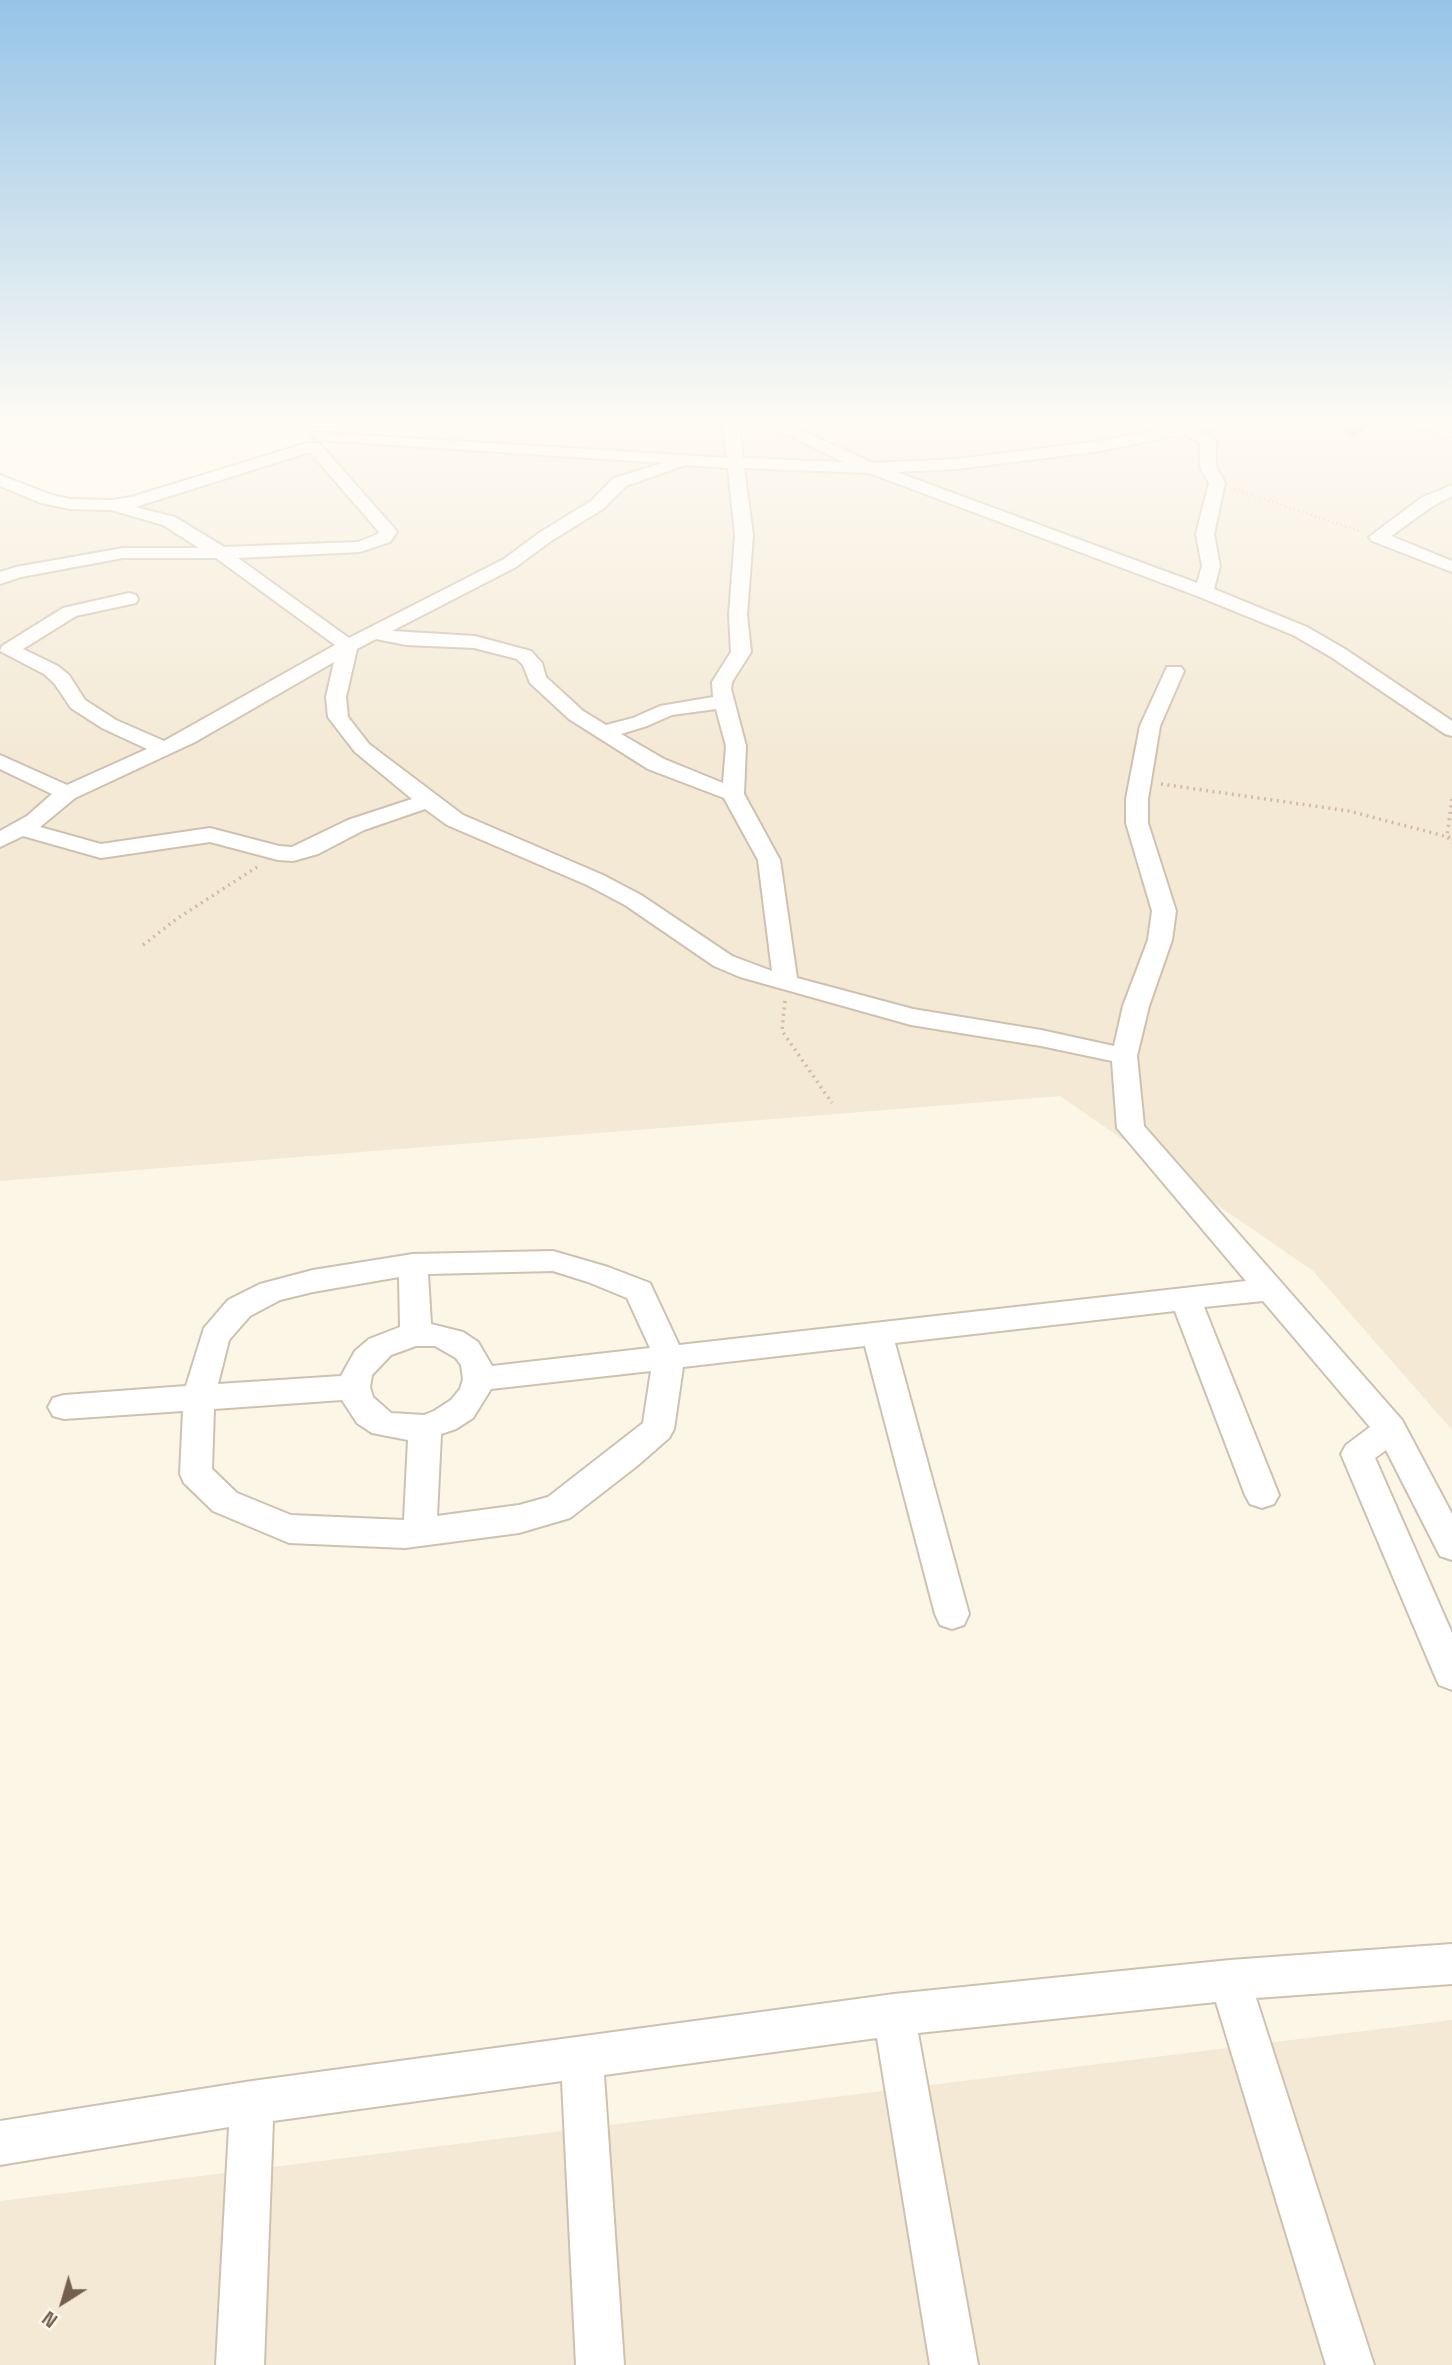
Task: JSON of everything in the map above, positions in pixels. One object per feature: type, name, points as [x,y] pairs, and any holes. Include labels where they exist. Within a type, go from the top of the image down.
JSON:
[{"type":"street","points":[[189,533],[348,646]]},
{"type":"street","points":[[0,579],[16,572],[123,553],[220,553],[360,547],[384,538],[387,533]]},
{"type":"street","points":[[0,840],[44,814],[67,793],[165,749],[348,646],[510,563],[551,533]]},
{"type":"street","points":[[744,533],[738,615],[741,652],[722,682],[721,689],[736,746],[733,794],[769,860],[786,984]]},
{"type":"street","points":[[1047,533],[1300,631],[1338,653],[1452,730]]},
{"type":"street","points":[[1204,592],[1211,566],[1205,533]]},
{"type":"street","points":[[1378,537],[1383,533]]},
{"type":"street","points":[[1378,537],[1452,567]]},
{"type":"street","points":[[4,648],[59,616],[129,599]]},
{"type":"street","points":[[373,633],[406,639],[475,642],[524,655],[532,663],[537,679],[576,715],[656,764],[733,794]]},
{"type":"street","points":[[348,646],[336,697],[338,717],[362,748],[428,801],[468,827],[596,880],[633,900],[723,961],[786,984],[911,1017],[1041,1038],[1124,1056]]},
{"type":"street","points":[[4,648],[51,670],[62,679],[78,704],[109,724],[165,749]]},
{"type":"street","points":[[1174,671],[1150,726],[1137,823],[1164,911],[1160,940],[1136,1006],[1124,1056],[1131,1128],[1391,1429],[1452,1546]]},
{"type":"street","points":[[603,732],[640,723],[667,710],[726,701]]},
{"type":"street","points":[[0,761],[67,793]]},
{"type":"street","points":[[21,829],[101,851],[210,835],[278,853],[305,851],[356,825],[428,801]]},
{"type":"street","points":[[552,1261],[598,1274],[639,1291],[669,1357],[658,1429],[626,1457],[558,1508],[519,1519],[405,1534],[289,1529],[225,1502],[197,1474],[199,1398],[215,1336],[239,1308],[271,1292],[313,1281],[413,1264],[552,1261]]},
{"type":"street","points":[[413,1264],[416,1335]]},
{"type":"street","points":[[478,1379],[1270,1289]]},
{"type":"street","points":[[1186,1299],[1262,1495]]},
{"type":"street","points":[[877,1334],[952,1614]]},
{"type":"street","points":[[416,1335],[435,1335],[452,1340],[467,1350],[476,1363],[478,1379],[474,1394],[462,1409],[445,1420],[425,1427],[404,1428],[383,1424],[358,1402],[354,1387],[357,1373],[366,1359],[388,1343],[416,1335]]},
{"type":"street","points":[[64,1407],[354,1387]]},
{"type":"street","points":[[420,1532],[425,1427]]},
{"type":"street","points":[[1391,1429],[1357,1454],[1452,1674]]},
{"type":"street","points":[[0,2143],[252,2102],[894,2015],[1230,1980],[1452,1964]]},
{"type":"street","points":[[1230,1980],[1350,2365]]},
{"type":"street","points":[[894,2015],[954,2365]]},
{"type":"street","points":[[582,2056],[600,2365]]},
{"type":"street","points":[[240,2365],[252,2102]]},
{"type":"path","points":[[1367,533],[1378,537]]},
{"type":"path","points":[[1141,781],[1349,811],[1450,839],[1452,799]]},
{"type":"path","points":[[143,945],[178,918],[278,853]]},
{"type":"path","points":[[786,984],[782,1031],[832,1103]]},
{"type":"shaded area","points":[[0,533],[1452,533],[1452,1430],[1313,1271],[1060,1096],[0,1181]]},
{"type":"shaded area","points":[[1452,2020],[1452,2365],[0,2365],[0,2201]]}]
